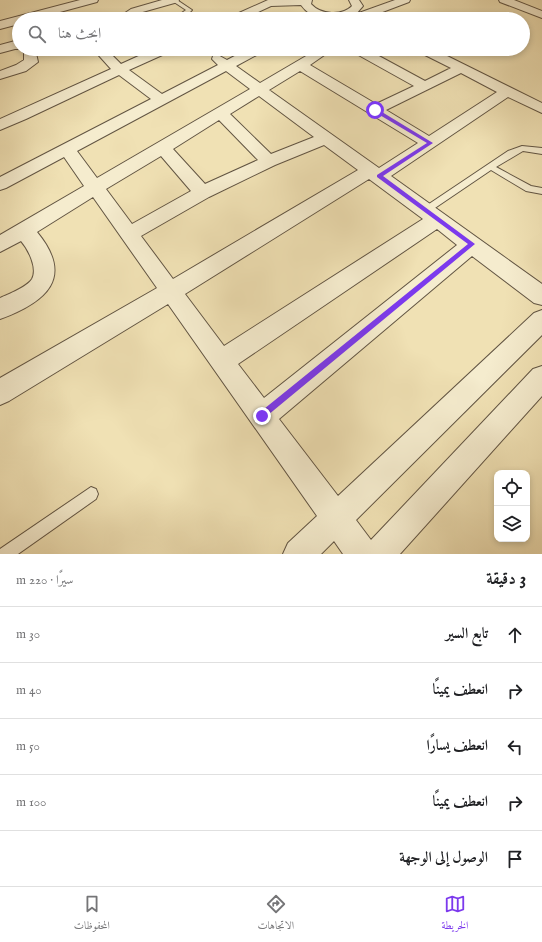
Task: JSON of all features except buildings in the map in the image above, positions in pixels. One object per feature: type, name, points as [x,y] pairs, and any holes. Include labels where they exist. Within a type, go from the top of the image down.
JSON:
[{"type":"street","points":[[48,12],[93,0]]},
{"type":"street","points":[[133,12],[174,0]]},
{"type":"street","points":[[370,12],[405,0]]},
{"type":"street","points":[[504,0],[542,15]]},
{"type":"street","points":[[520,0],[542,8]]},
{"type":"street","points":[[243,1],[306,5],[315,12]]},
{"type":"street","points":[[356,1],[358,6],[357,12]]},
{"type":"street","points":[[248,12],[266,3]]},
{"type":"street","points":[[60,9],[63,12]]},
{"type":"street","points":[[0,25],[12,21]]},
{"type":"street","points":[[0,49],[12,46]]},
{"type":"street","points":[[0,75],[21,68],[31,62],[30,56]]},
{"type":"street","points":[[106,56],[119,70],[156,97]]},
{"type":"street","points":[[0,125],[150,56]]},
{"type":"street","points":[[223,62],[230,56]]},
{"type":"street","points":[[0,170],[156,97],[223,62],[239,56]]},
{"type":"street","points":[[0,244],[315,56]]},
{"type":"street","points":[[370,56],[424,86]]},
{"type":"street","points":[[437,56],[542,109]]},
{"type":"street","points":[[223,62],[542,296]]},
{"type":"street","points":[[300,65],[430,143]]},
{"type":"street","points":[[375,110],[462,68]]},
{"type":"street","points":[[7,107],[77,81],[84,80],[93,83]]},
{"type":"street","points":[[0,392],[375,173],[430,143],[508,91]]},
{"type":"street","points":[[0,184],[67,149],[156,97]]},
{"type":"street","points":[[220,113],[269,161]]},
{"type":"street","points":[[129,234],[203,193],[269,161],[327,138]]},
{"type":"street","points":[[162,147],[203,193]]},
{"type":"street","points":[[67,149],[362,554]]},
{"type":"street","points":[[222,361],[432,215]]},
{"type":"street","points":[[0,309],[25,297],[41,284],[44,273],[40,250],[24,230]]},
{"type":"street","points":[[262,416],[472,244]]},
{"type":"street","points":[[299,554],[542,320]]},
{"type":"street","points":[[379,554],[542,378]]},
{"type":"lane","points":[[174,0],[189,10],[187,12]]},
{"type":"lane","points":[[432,215],[491,167],[511,153],[522,148],[542,151]]},
{"type":"lane","points":[[491,167],[530,189],[542,191]]},
{"type":"lane","points":[[5,554],[91,494]]},
{"type":"route","points":[[262,416],[472,244],[379,176],[430,143],[375,110]]}]
